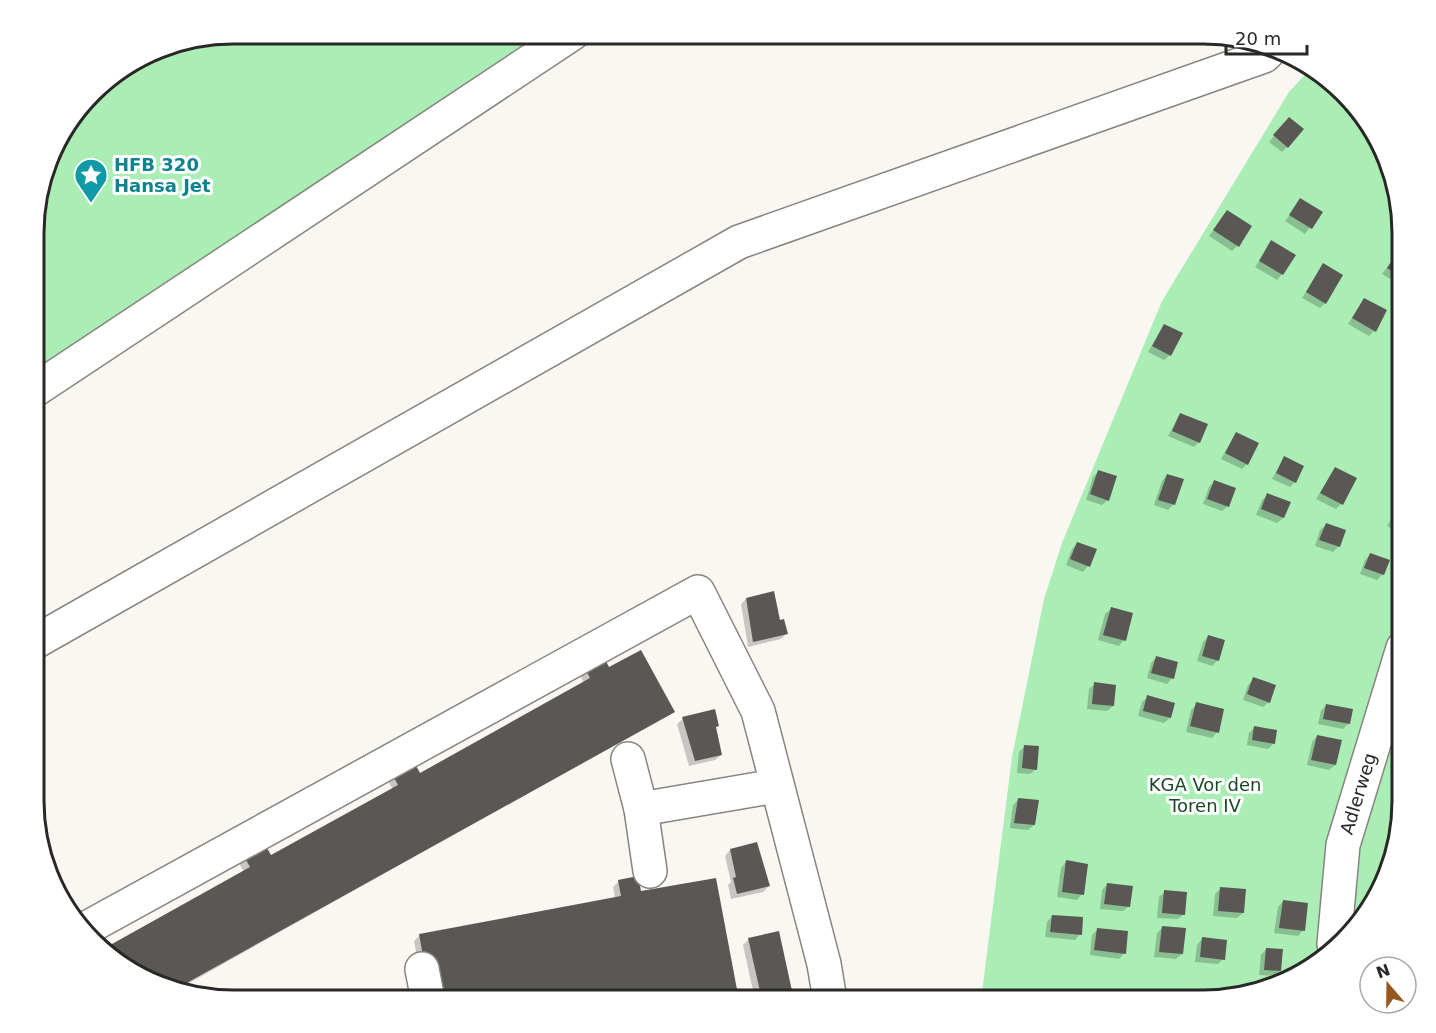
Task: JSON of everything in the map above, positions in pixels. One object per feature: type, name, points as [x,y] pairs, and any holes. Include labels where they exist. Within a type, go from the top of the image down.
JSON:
[{"type":"lane","points":[[44,384],[556,44]]},
{"type":"lane","points":[[44,637],[739,242],[1265,54]]},
{"type":"lane","points":[[91,926],[698,592],[758,711],[824,964],[828,990]]},
{"type":"lane","name":"Adlerweg","points":[[1335,936],[1343,845],[1392,684]]},
{"type":"lane","points":[[628,759],[641,809],[650,871]]},
{"type":"lane","points":[[641,809],[776,786]]},
{"type":"green space","points":[[581,44],[44,398],[44,233],[45,208],[50,184],[63,149],[90,108],[108,90],[138,69],[172,54],[208,45]]},
{"type":"green space","name":"KGA Vor den Toren IV","points":[[1305,74],[1328,90],[1346,108],[1367,138],[1378,160],[1389,196],[1392,220],[1392,813],[1389,837],[1378,873],[1367,895],[1346,925],[1328,943],[1287,970],[1264,979],[1240,986],[1203,990],[982,990],[1012,757],[1044,599],[1062,543],[1162,301],[1289,92]]},
{"type":"building","points":[[1289,117],[1304,129],[1288,148],[1273,135]]},
{"type":"building","points":[[1300,198],[1323,212],[1312,229],[1289,215]]},
{"type":"building","points":[[1227,210],[1252,226],[1239,247],[1213,230]]},
{"type":"building","points":[[1271,240],[1296,255],[1283,275],[1259,261]]},
{"type":"building","points":[[1392,261],[1392,271],[1387,268]]},
{"type":"building","points":[[1323,263],[1343,275],[1326,304],[1306,292]]},
{"type":"building","points":[[1364,298],[1387,310],[1376,332],[1352,318]]},
{"type":"building","points":[[1164,324],[1183,333],[1171,356],[1152,346]]},
{"type":"building","points":[[1180,413],[1208,424],[1200,443],[1172,431]]},
{"type":"building","points":[[1236,432],[1259,443],[1248,465],[1225,453]]},
{"type":"building","points":[[1284,456],[1304,466],[1296,483],[1276,473]]},
{"type":"building","points":[[1335,467],[1357,478],[1343,505],[1320,493]]},
{"type":"building","points":[[1098,470],[1117,476],[1109,501],[1090,494]]},
{"type":"building","points":[[1167,474],[1184,479],[1175,505],[1158,500]]},
{"type":"building","points":[[1214,480],[1236,488],[1229,507],[1207,499]]},
{"type":"building","points":[[1267,493],[1291,502],[1284,518],[1261,509]]},
{"type":"building","points":[[1326,523],[1346,530],[1340,547],[1319,540]]},
{"type":"building","points":[[1077,542],[1097,549],[1090,567],[1070,559]]},
{"type":"building","points":[[1370,553],[1390,560],[1384,575],[1364,568]]},
{"type":"building","points":[[774,591],[780,620],[784,619],[788,634],[753,642],[746,598]]},
{"type":"building","points":[[1111,607],[1133,613],[1126,641],[1103,635]]},
{"type":"building","points":[[1208,635],[1225,640],[1219,661],[1202,656]]},
{"type":"building","points":[[641,650],[675,712],[186,983],[149,970],[111,945],[250,867],[242,853],[263,841],[271,855],[398,785],[391,772],[413,760],[420,773],[590,678],[583,665],[602,654],[609,667]]},
{"type":"building","points":[[1156,656],[1178,662],[1174,679],[1151,673]]},
{"type":"building","points":[[1253,677],[1276,685],[1270,703],[1247,694]]},
{"type":"building","points":[[1094,682],[1116,685],[1114,706],[1092,704]]},
{"type":"building","points":[[1147,695],[1175,703],[1171,718],[1143,711]]},
{"type":"building","points":[[1196,702],[1224,709],[1219,733],[1190,726]]},
{"type":"building","points":[[1326,704],[1353,709],[1350,724],[1323,719]]},
{"type":"building","points":[[715,709],[722,755],[695,761],[682,717]]},
{"type":"building","points":[[1254,726],[1277,730],[1275,744],[1252,740]]},
{"type":"building","points":[[1317,735],[1342,740],[1336,765],[1311,760]]},
{"type":"building","points":[[1024,745],[1039,746],[1037,770],[1022,768]]},
{"type":"building","points":[[1018,798],[1039,800],[1035,825],[1014,823]]},
{"type":"building","points":[[757,842],[770,886],[737,894],[730,849]]},
{"type":"building","points":[[1066,860],[1088,864],[1084,895],[1062,892]]},
{"type":"building","points":[[638,876],[641,891],[716,878],[737,990],[429,989],[419,934],[621,896],[618,880]]},
{"type":"building","points":[[1107,883],[1133,886],[1130,907],[1104,904]]},
{"type":"building","points":[[1220,887],[1246,889],[1244,913],[1218,911]]},
{"type":"building","points":[[1164,890],[1187,892],[1185,915],[1162,913]]},
{"type":"building","points":[[1283,900],[1308,903],[1305,931],[1279,928]]},
{"type":"building","points":[[1052,915],[1083,917],[1082,935],[1050,932]]},
{"type":"building","points":[[1162,926],[1186,928],[1183,954],[1159,952]]},
{"type":"building","points":[[1097,928],[1128,931],[1126,954],[1094,950]]},
{"type":"building","points":[[779,931],[792,990],[760,990],[748,938]]},
{"type":"building","points":[[1202,937],[1227,940],[1225,960],[1200,957]]},
{"type":"building","points":[[1266,948],[1283,949],[1281,971],[1264,970]]},
{"type":"place","name":"HFB 320 Hansa Jet","points":[[91,204]]}]
